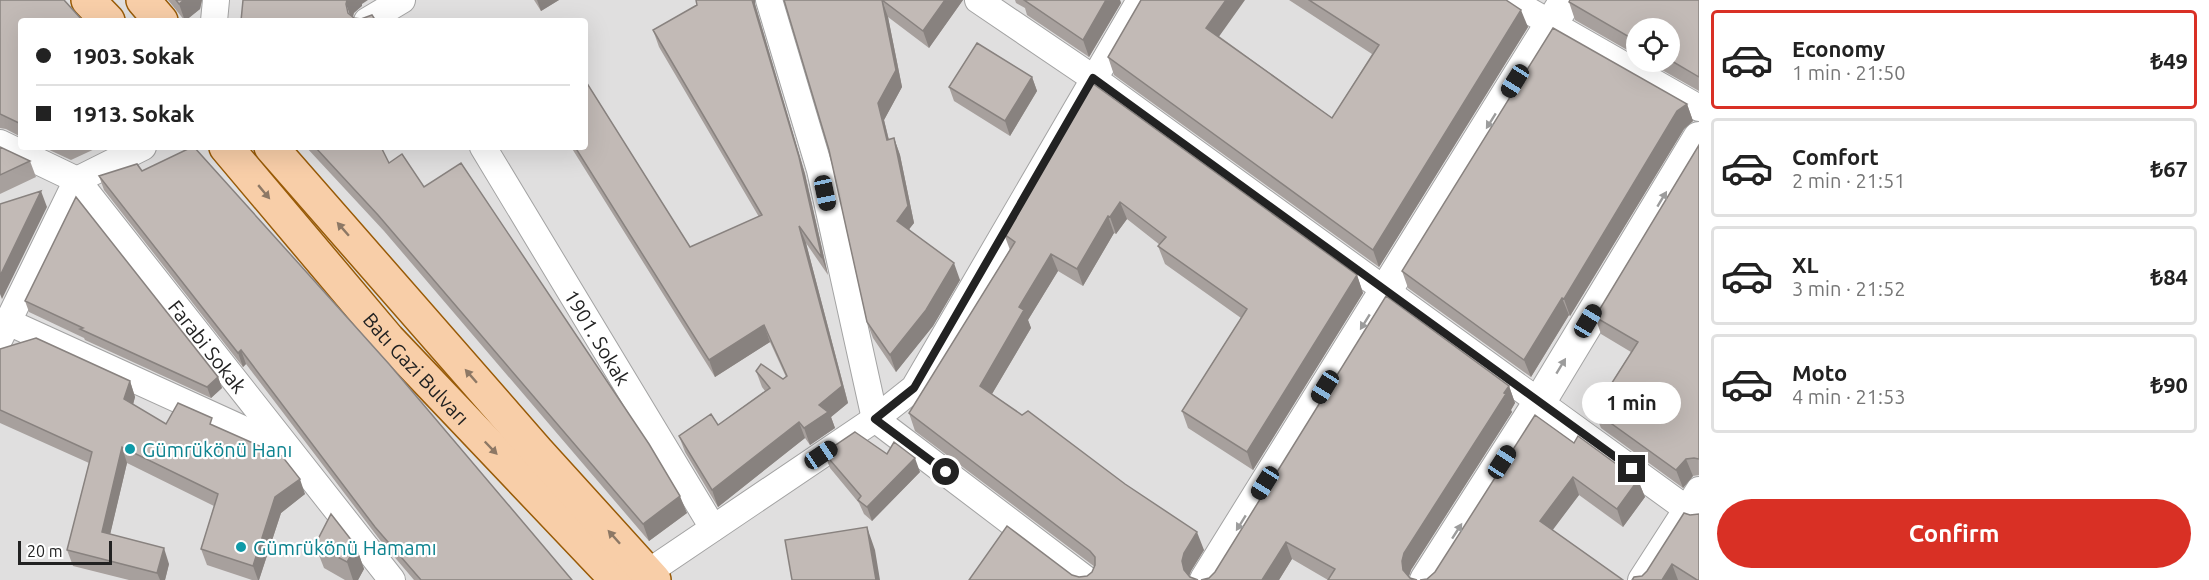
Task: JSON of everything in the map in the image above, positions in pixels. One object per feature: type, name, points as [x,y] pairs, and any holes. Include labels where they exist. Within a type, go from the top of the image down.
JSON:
[{"type":"main road","points":[[88,0],[105,18]]},
{"type":"main road","points":[[143,0],[158,18]]},
{"type":"main road","name":"Batı Gazi Bulvarı","points":[[229,150],[388,339],[639,578]]},
{"type":"main road","name":"Batı Gazi Bulvarı","points":[[274,150],[537,451],[639,578]]},
{"type":"street","points":[[214,18],[216,0]]},
{"type":"street","points":[[769,0],[820,170],[875,419],[1087,580]]},
{"type":"street","points":[[978,0],[1093,78],[1539,403],[1695,506],[1641,580]]},
{"type":"street","points":[[639,578],[875,419],[914,388],[1140,0]]},
{"type":"street","points":[[1510,0],[1559,12],[1699,108]]},
{"type":"street","points":[[375,18],[402,8]]},
{"type":"street","points":[[1206,580],[1384,290],[1559,12]]},
{"type":"street","points":[[1426,580],[1539,403],[1699,138]]},
{"type":"street","name":"Farabi Sokak","points":[[0,143],[77,180],[392,580]]},
{"type":"street","points":[[137,150],[77,180],[4,330],[293,452]]},
{"type":"street","name":"1901. Sokak","points":[[485,150],[713,528]]},
{"type":"shaded area","points":[[0,0],[1699,0],[1699,580],[0,580]]},
{"type":"building","points":[[0,0],[64,0],[80,18],[18,18],[18,123],[0,114]]},
{"type":"building","points":[[243,0],[347,0],[348,13],[354,18],[241,18]]},
{"type":"building","points":[[696,0],[752,0],[799,157],[822,258],[799,226],[842,386],[819,405],[828,412],[804,428],[799,422],[712,490],[679,436],[711,414],[718,425],[770,388],[756,371],[761,364],[783,379],[787,376],[764,325],[709,360],[577,150],[588,150],[588,85],[690,247],[762,215],[653,30],[697,5]]},
{"type":"building","points":[[784,0],[882,0],[896,70],[878,103],[887,140],[894,138],[908,206],[897,221],[954,263],[926,310],[890,355],[867,322],[829,150]]},
{"type":"building","points":[[882,0],[945,0],[923,31]]},
{"type":"building","points":[[1024,0],[1106,0],[1083,40]]},
{"type":"building","points":[[1141,0],[1226,0],[1206,28],[1332,118],[1379,45],[1309,0],[1506,0],[1521,10],[1373,250],[1108,57]]},
{"type":"building","points":[[1570,0],[1699,0],[1699,77],[1680,66],[1680,18],[1626,18],[1626,35],[1569,2]]},
{"type":"building","points":[[1553,28],[1626,69],[1626,72],[1631,72],[1687,104],[1677,111],[1564,299],[1562,298],[1524,360],[1402,271]]},
{"type":"building","points":[[977,43],[1032,77],[1005,121],[949,87]]},
{"type":"building","points":[[1092,83],[1357,275],[1247,452],[1182,411],[1247,309],[1158,246],[1166,237],[1120,202],[1110,217],[1108,216],[1077,269],[1051,254],[1019,307],[1024,310],[980,386],[1022,415],[1028,411],[1125,484],[1197,532],[1184,553],[1182,561],[1184,570],[1190,577],[1198,580],[969,580],[1007,526],[1072,575],[1087,576],[1095,565],[1095,557],[1090,551],[909,413],[1015,242],[1004,234]]},
{"type":"building","points":[[1699,145],[1699,459],[1686,459],[1676,470],[1594,411],[1638,342],[1595,317]]},
{"type":"building","points":[[0,147],[30,161],[0,175]]},
{"type":"building","points":[[186,150],[197,150],[389,364],[572,580],[421,580],[375,527],[241,350],[238,353],[99,176],[137,164],[142,171]]},
{"type":"building","points":[[318,150],[382,150],[389,163],[402,154],[424,187],[461,163],[649,444],[680,496],[643,524],[378,215]]},
{"type":"building","points":[[41,191],[0,276],[0,204]]},
{"type":"building","points":[[76,197],[218,377],[207,387],[80,329],[83,328],[25,301]]},
{"type":"building","points":[[1386,296],[1509,386],[1404,553],[1403,570],[1410,578],[1417,580],[1328,580],[1335,569],[1286,542],[1262,580],[1201,580],[1209,578],[1215,572]]},
{"type":"building","points":[[36,338],[130,381],[124,399],[166,424],[178,403],[212,418],[210,424],[282,456],[300,479],[275,497],[253,566],[201,549],[218,494],[122,447],[102,532],[164,548],[157,573],[67,550],[92,452],[0,410],[0,349]]},
{"type":"building","points":[[1535,415],[1574,443],[1578,436],[1638,480],[1617,509],[1573,477],[1540,521],[1623,580],[1420,580],[1427,579],[1435,572]]},
{"type":"building","points":[[855,432],[887,454],[894,442],[915,458],[867,507],[858,500],[861,496],[824,453]]},
{"type":"building","points":[[1684,513],[1699,514],[1699,580],[1672,564],[1662,580],[1632,580],[1647,571]]},
{"type":"building","points":[[331,514],[356,546],[347,562],[315,545]]},
{"type":"building","points":[[867,527],[876,580],[792,580],[785,540]]},
{"type":"place","name":"Gümrükönü Hanı","points":[[130,449]]},
{"type":"place","name":"Gümrükönü Hamamı","points":[[241,547]]},
{"type":"route","points":[[946,472],[875,419],[914,388],[1093,78],[1632,469]]}]
